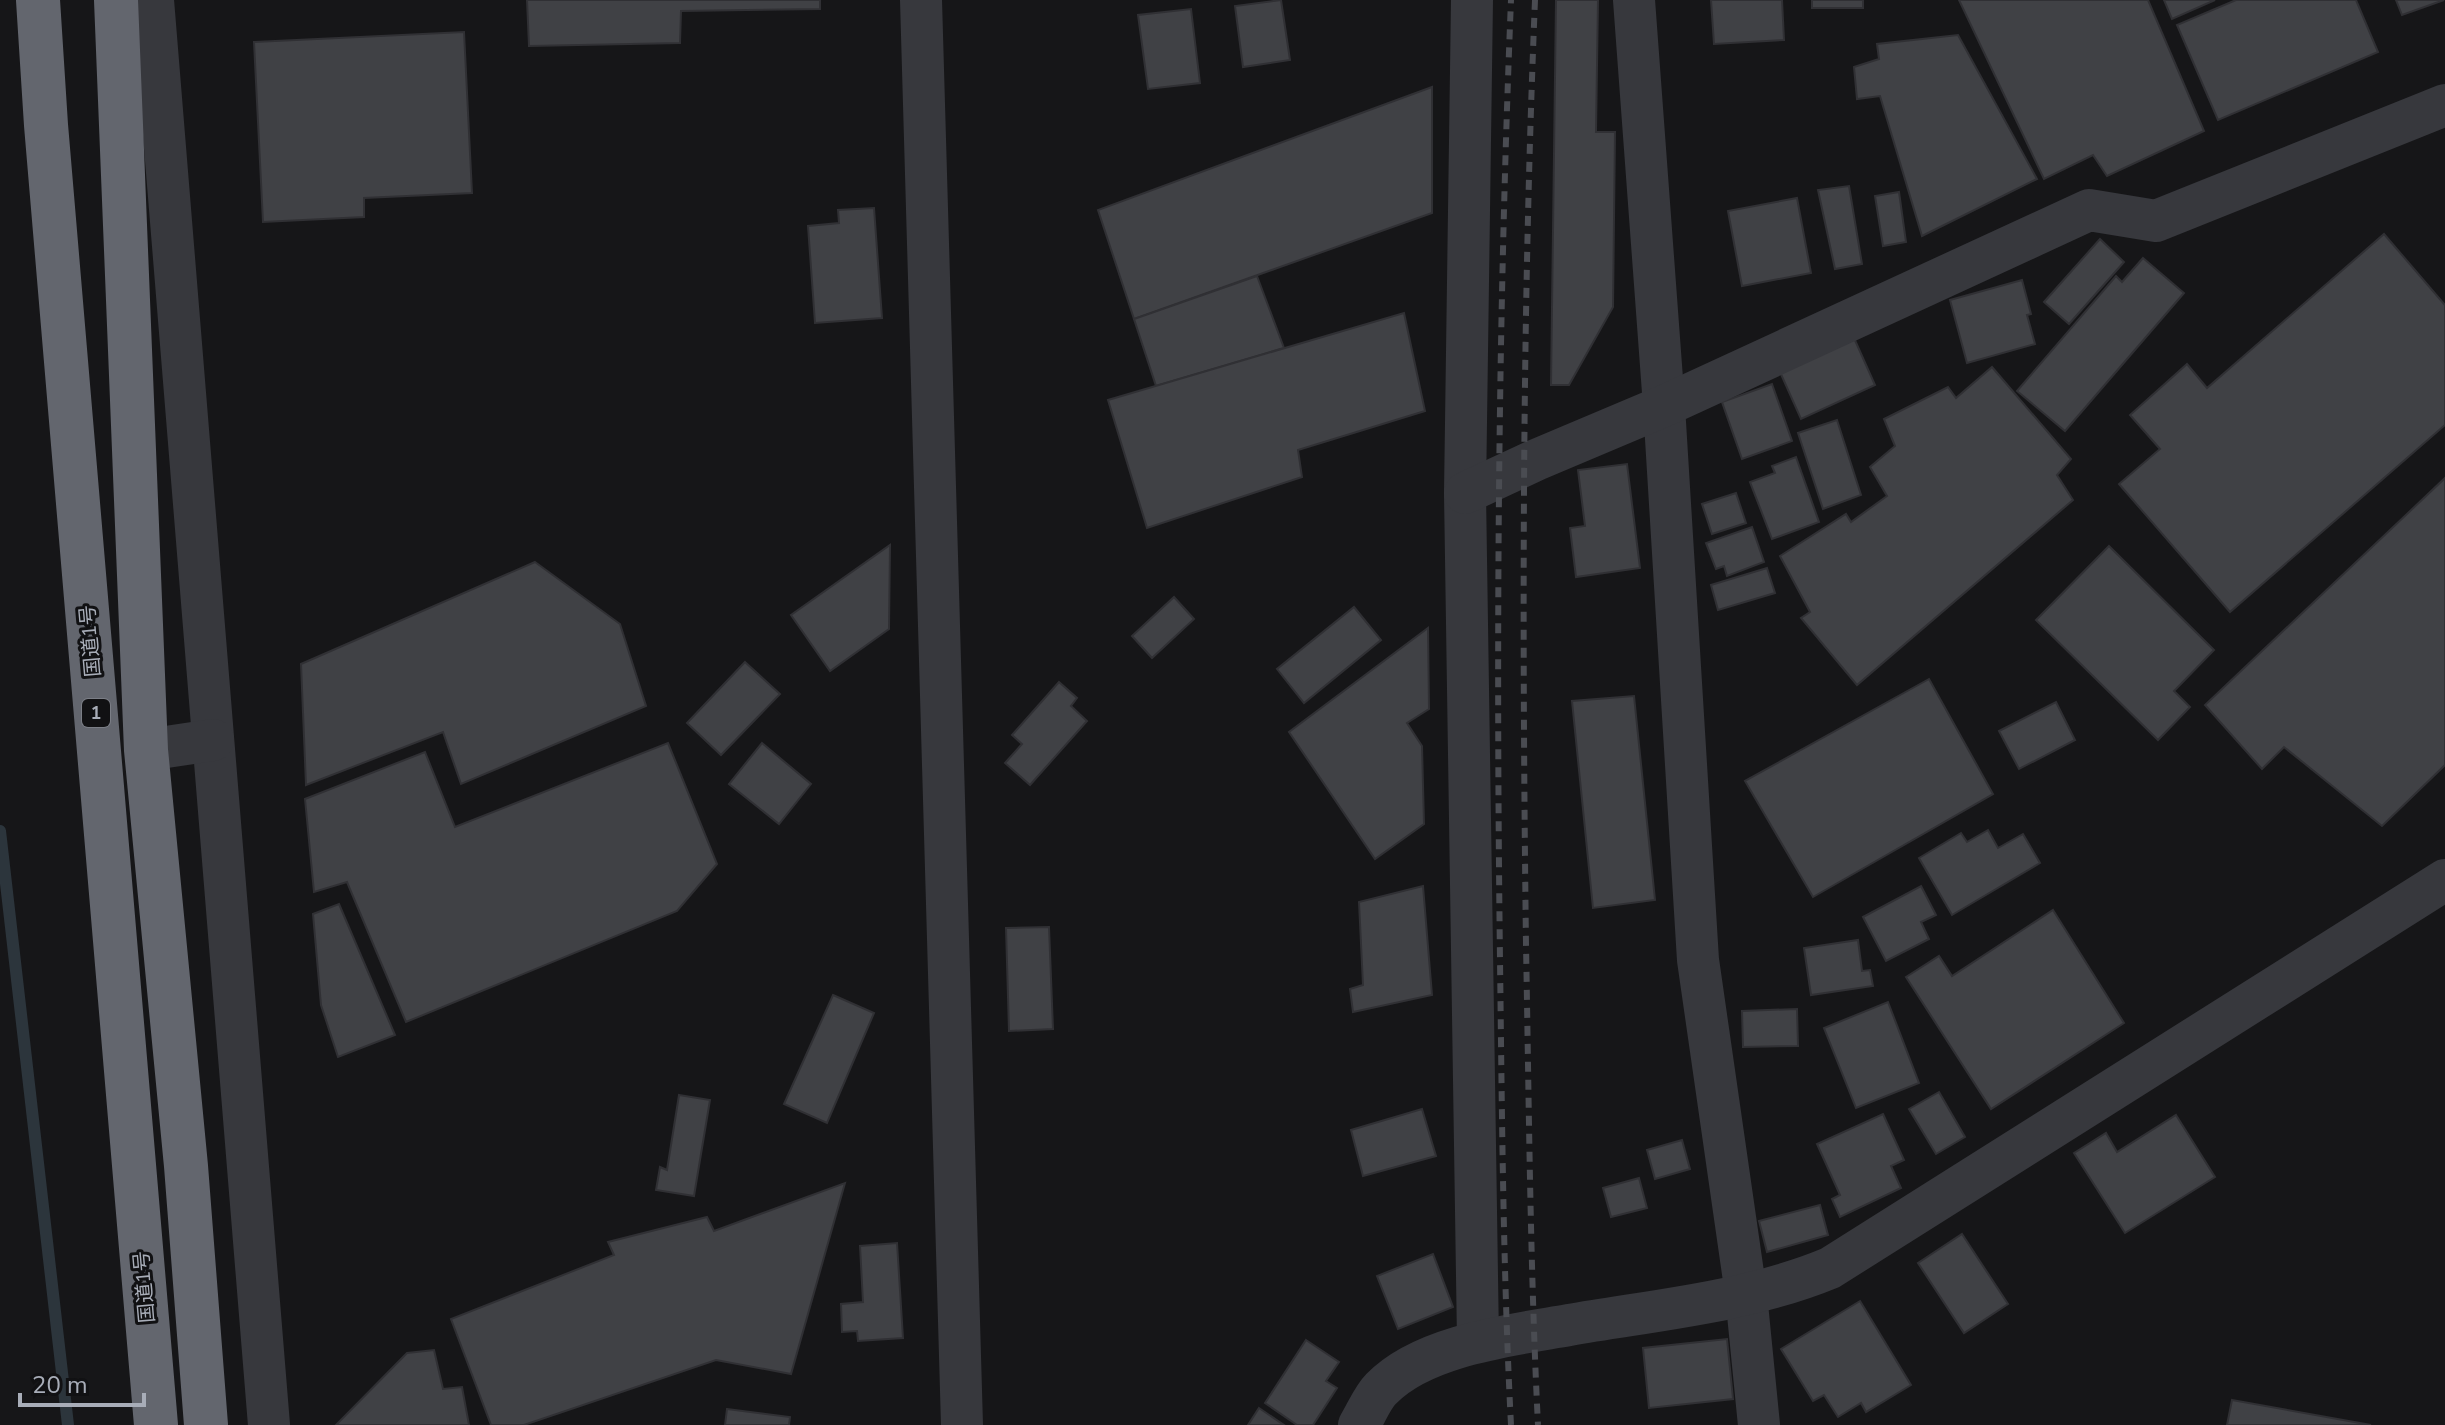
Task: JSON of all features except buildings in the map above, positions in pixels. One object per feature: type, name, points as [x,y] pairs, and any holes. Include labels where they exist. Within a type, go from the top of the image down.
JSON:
[{"type":"highway","name":"国道1号","points":[[38,0],[47,141],[156,1425]]},
{"type":"highway","points":[[120,13],[146,750],[186,1166],[206,1425]]},
{"type":"street","points":[[153,0],[269,1425]]},
{"type":"street","points":[[921,0],[962,1425]]},
{"type":"street","points":[[1472,0],[1465,493],[1478,1341]]},
{"type":"street","points":[[1634,0],[1664,406],[1698,960],[1746,1294],[1758,1418]]},
{"type":"street","points":[[1465,493],[1664,406],[2089,210],[2156,221],[2445,105]]},
{"type":"street","points":[[146,750],[213,740]]},
{"type":"street","points":[[1359,1425],[1381,1389],[1413,1366],[1478,1341],[1746,1294],[1795,1282],[1830,1268],[2445,880]]},
{"type":"waterway","points":[[0,831],[68,1425]]},
{"type":"railway","points":[[1511,0],[1501,360],[1498,720],[1503,1192],[1511,1425]]},
{"type":"railway","points":[[1535,0],[1525,354],[1524,709],[1530,1185],[1538,1425]]}]
